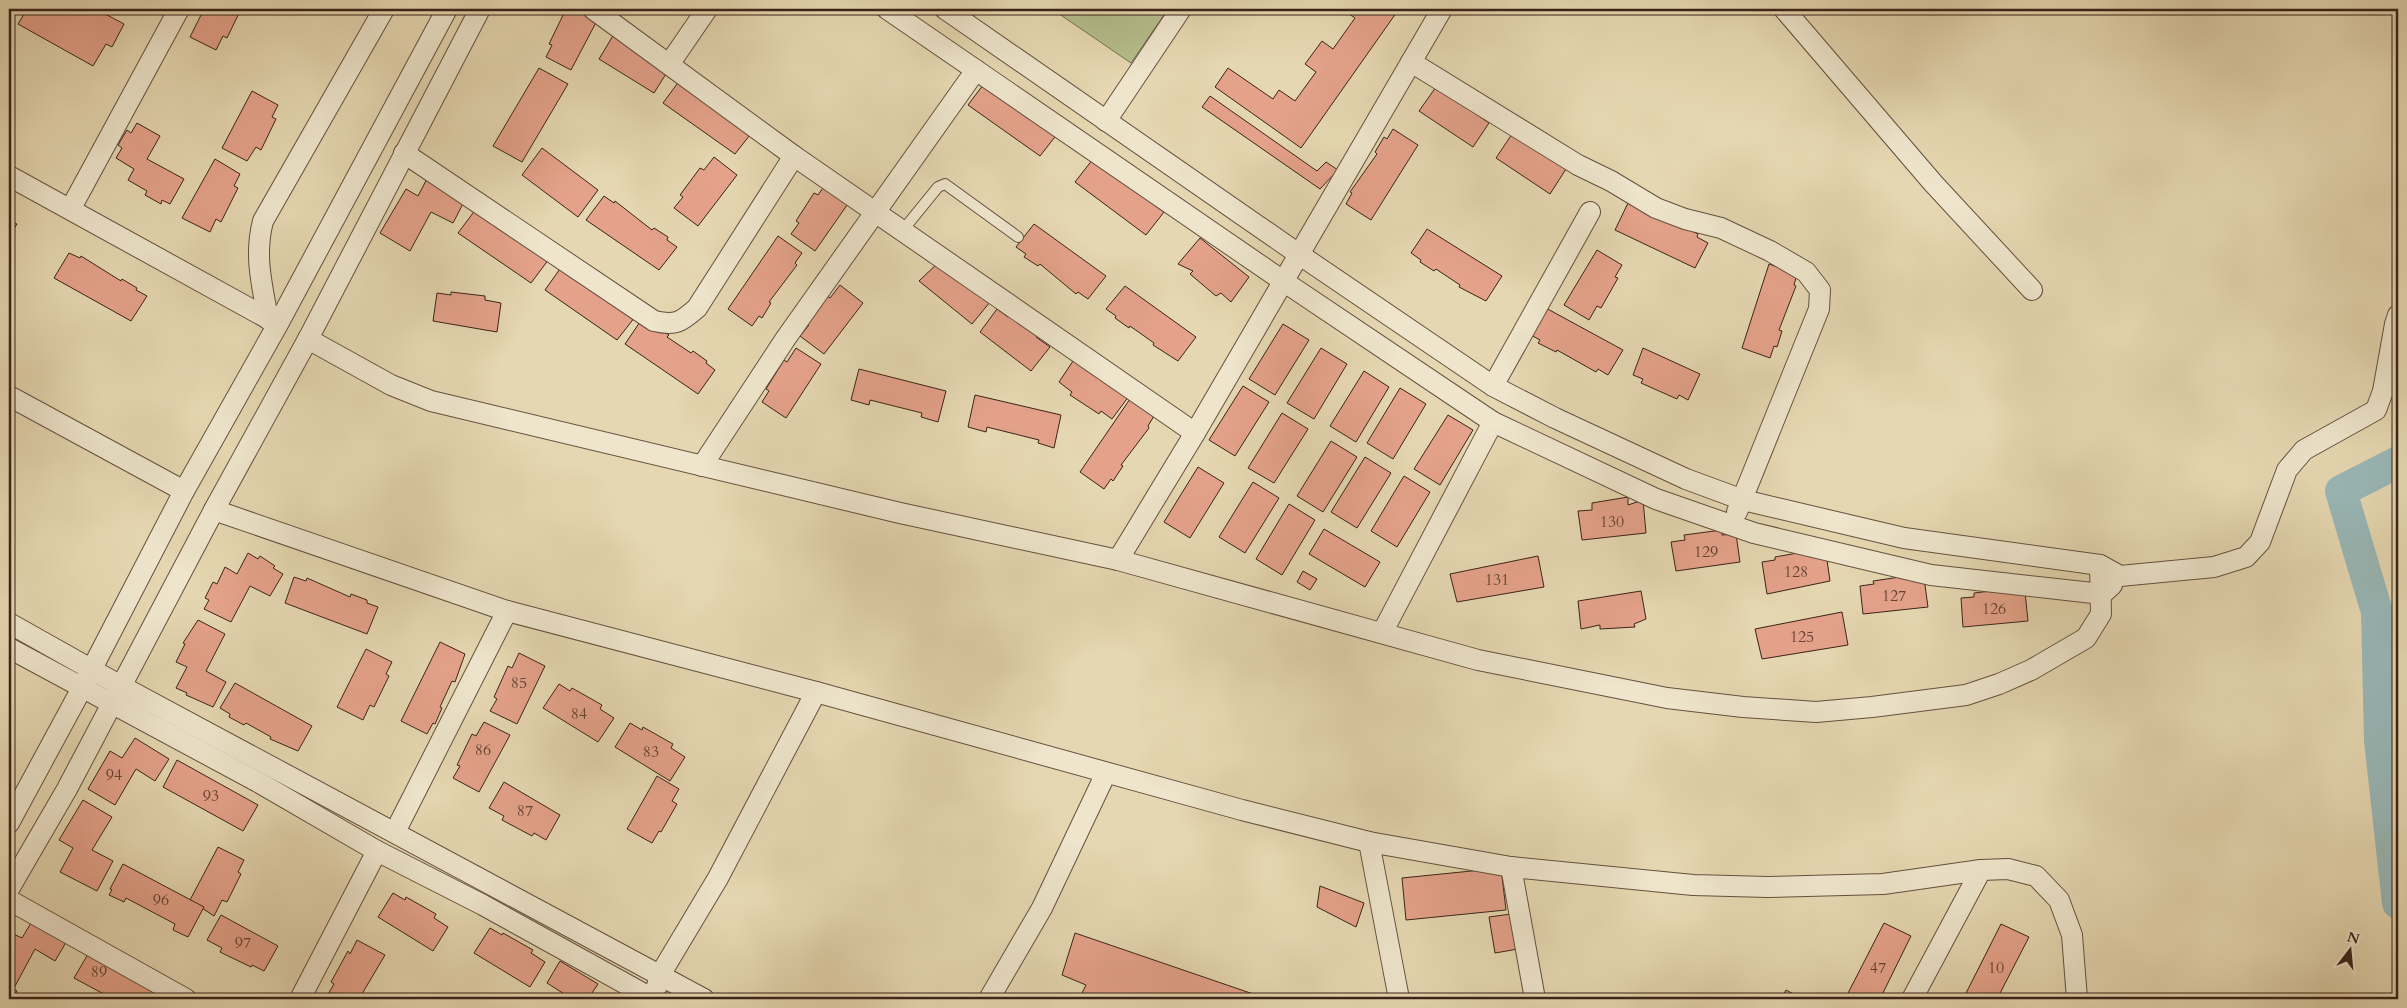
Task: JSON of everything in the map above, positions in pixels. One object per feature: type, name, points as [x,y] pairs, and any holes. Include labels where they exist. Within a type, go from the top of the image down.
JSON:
[{"type":"street","points":[[71,208],[179,9]]},
{"type":"street","points":[[273,321],[258,261],[258,240],[263,221],[384,9]]},
{"type":"street","points":[[9,823],[82,688],[273,321],[446,9]]},
{"type":"street","points":[[9,889],[67,789],[214,510],[308,339],[480,9]]},
{"type":"street","points":[[593,9],[670,63],[794,156],[1195,433]]},
{"type":"street","points":[[670,63],[707,9]]},
{"type":"street","points":[[886,9],[1283,281],[1493,422],[1656,499],[1731,527],[1931,575],[2102,594]]},
{"type":"street","points":[[945,9],[1106,122],[1493,386],[1555,418],[1686,479],[1743,500],[1904,538],[2100,564],[2120,576],[2214,566],[2246,557],[2260,542],[2287,470],[2304,450],[2376,410],[2383,391],[2398,315]]},
{"type":"street","points":[[1106,122],[1181,9]]},
{"type":"street","points":[[1118,560],[1300,255],[1442,9]]},
{"type":"street","points":[[1784,9],[1933,182],[2032,290]]},
{"type":"street","points":[[1410,62],[1578,166],[1611,181],[1656,208],[1685,219],[1721,228],[1770,251],[1806,272],[1820,290],[1819,308],[1731,527]]},
{"type":"street","points":[[702,466],[786,338],[976,70]]},
{"type":"street","points":[[404,153],[654,320],[668,324],[682,321],[698,308],[794,156]]},
{"type":"street","points":[[9,176],[71,208],[273,321]]},
{"type":"street","points":[[1493,386],[1590,212]]},
{"type":"street","points":[[308,339],[391,385],[431,401],[900,513],[1118,560],[1478,660],[1667,698],[1743,707],[1816,712],[1966,695],[2000,684],[2031,670],[2086,638],[2101,614],[2100,564]]},
{"type":"street","points":[[9,396],[184,491]]},
{"type":"street","points":[[1382,633],[1493,422]]},
{"type":"street","points":[[214,510],[507,611],[816,692],[1106,773],[1369,842],[1511,867],[1694,885],[1768,887],[1883,884],[1981,870],[2008,869],[2036,876],[2059,900],[2072,935],[2077,999]]},
{"type":"street","points":[[2102,594],[2120,576]]},
{"type":"street","points":[[395,832],[507,611]]},
{"type":"street","points":[[9,622],[121,686],[704,999]]},
{"type":"street","points":[[9,648],[258,782],[377,851],[483,905],[652,999],[660,975],[718,878],[816,692]]},
{"type":"street","points":[[989,999],[1042,908],[1106,773]]},
{"type":"street","points":[[1369,842],[1399,999]]},
{"type":"street","points":[[300,999],[377,851]]},
{"type":"street","points":[[1511,867],[1535,999]]},
{"type":"street","points":[[1912,999],[1981,870]]},
{"type":"street","points":[[9,900],[186,999]]},
{"type":"lane","points":[[903,230],[938,187],[945,184],[1018,237]]},
{"type":"path","points":[[2388,9],[2398,19]]},
{"type":"green space","points":[[1052,9],[1168,9],[1131,63]]},
{"type":"building","points":[[18,9],[96,9],[124,24],[112,47],[106,44],[93,66],[18,24],[24,14]]},
{"type":"building","points":[[204,9],[241,9],[227,38],[223,36],[216,50],[190,37]]},
{"type":"building","points":[[570,9],[592,9],[601,13],[571,70],[546,57],[552,45],[549,44],[564,13],[567,15]]},
{"type":"building","points":[[1342,9],[1399,9],[1301,148],[1215,87],[1228,68],[1273,99],[1279,90],[1295,101],[1316,72],[1305,64],[1322,41],[1333,49],[1355,18]]},
{"type":"building","points":[[614,34],[669,69],[654,93],[599,59]]},
{"type":"building","points":[[539,68],[568,84],[522,162],[493,146]]},
{"type":"building","points":[[680,80],[753,131],[735,154],[663,103]]},
{"type":"building","points":[[986,81],[1058,133],[1040,156],[968,105]]},
{"type":"building","points":[[1436,87],[1478,110],[1476,114],[1489,123],[1473,147],[1419,111]]},
{"type":"building","points":[[252,91],[278,105],[272,117],[276,119],[261,150],[256,147],[247,161],[222,148]]},
{"type":"building","points":[[1210,96],[1317,171],[1326,162],[1338,170],[1320,189],[1202,107]]},
{"type":"building","points":[[137,123],[160,136],[147,159],[184,179],[170,204],[162,200],[161,204],[145,195],[147,191],[128,180],[134,169],[116,158],[122,148],[118,145],[127,130],[131,133]]},
{"type":"building","points":[[1393,129],[1418,145],[1371,220],[1346,204],[1352,193],[1350,192],[1377,154],[1375,152],[1384,137],[1387,139]]},
{"type":"building","points":[[1512,134],[1566,169],[1550,194],[1496,158]]},
{"type":"building","points":[[542,148],[598,190],[578,217],[522,175]]},
{"type":"building","points":[[714,157],[737,175],[698,226],[674,208],[683,197],[680,195],[700,168],[704,170]]},
{"type":"building","points":[[215,159],[240,174],[234,186],[238,188],[221,222],[216,219],[210,232],[182,218]]},
{"type":"building","points":[[1093,159],[1156,202],[1154,205],[1164,212],[1146,235],[1075,182]]},
{"type":"building","points":[[430,173],[467,196],[453,223],[431,212],[410,251],[380,233],[406,189],[418,196]]},
{"type":"building","points":[[828,181],[852,198],[815,251],[791,234],[799,223],[796,221],[814,193],[818,195]]},
{"type":"building","points":[[604,196],[614,203],[615,201],[652,230],[654,228],[668,237],[667,240],[677,247],[659,270],[586,220]]},
{"type":"building","points":[[1628,203],[1682,229],[1683,227],[1698,234],[1697,237],[1708,243],[1695,268],[1615,230]]},
{"type":"building","points":[[476,209],[549,259],[531,283],[458,233]]},
{"type":"building","points":[[9,220],[17,224],[9,237]]},
{"type":"building","points":[[1034,224],[1106,276],[1088,299],[1078,292],[1076,294],[1040,264],[1038,266],[1024,257],[1026,254],[1016,247]]},
{"type":"building","points":[[1427,229],[1502,276],[1486,301],[1459,287],[1460,285],[1436,269],[1434,271],[1420,262],[1421,260],[1411,253]]},
{"type":"building","points":[[778,236],[802,253],[795,263],[797,265],[769,302],[771,303],[762,318],[759,316],[752,326],[728,309]]},
{"type":"building","points":[[1200,238],[1249,277],[1231,302],[1221,293],[1216,296],[1190,274],[1193,271],[1178,264]]},
{"type":"building","points":[[1597,250],[1622,265],[1615,277],[1618,278],[1601,308],[1597,306],[1589,320],[1564,305]]},
{"type":"building","points":[[69,253],[80,258],[81,256],[121,281],[122,279],[137,288],[136,290],[147,296],[131,321],[54,278]]},
{"type":"building","points":[[939,262],[990,302],[972,324],[919,281]]},
{"type":"building","points":[[1769,264],[1797,274],[1794,285],[1796,286],[1779,330],[1782,331],[1777,347],[1774,346],[1770,358],[1742,348]]},
{"type":"building","points":[[562,266],[635,317],[617,340],[545,290]]},
{"type":"building","points":[[840,285],[863,303],[824,354],[800,336],[809,325],[806,323],[826,295],[830,298]]},
{"type":"building","points":[[1125,286],[1196,337],[1178,361],[1153,345],[1154,343],[1130,326],[1129,328],[1115,318],[1116,316],[1106,309]]},
{"type":"building","points":[[451,292],[485,296],[485,300],[501,303],[497,332],[433,321],[437,293],[451,295]]},
{"type":"building","points":[[1544,307],[1623,350],[1608,375],[1598,369],[1596,372],[1557,350],[1556,352],[1538,343],[1540,340],[1529,334]]},
{"type":"building","points":[[997,309],[1008,317],[1010,314],[1039,333],[1036,337],[1050,347],[1031,371],[980,332]]},
{"type":"building","points":[[642,319],[669,335],[667,337],[691,353],[693,351],[707,361],[706,363],[715,370],[698,394],[625,344]]},
{"type":"building","points":[[1283,324],[1309,340],[1275,395],[1249,379]]},
{"type":"building","points":[[796,348],[821,364],[786,418],[762,402],[769,391],[766,389],[784,360],[787,362]]},
{"type":"building","points":[[1321,348],[1347,364],[1314,419],[1287,403]]},
{"type":"building","points":[[1643,348],[1700,374],[1688,400],[1679,395],[1677,399],[1641,383],[1643,379],[1633,375]]},
{"type":"building","points":[[1075,358],[1129,396],[1112,419],[1101,411],[1099,414],[1070,395],[1072,392],[1059,382]]},
{"type":"building","points":[[859,369],[946,391],[938,422],[921,417],[922,413],[870,400],[869,405],[851,400]]},
{"type":"building","points":[[1364,371],[1389,387],[1356,442],[1330,426]]},
{"type":"building","points":[[1243,386],[1269,402],[1235,456],[1209,440]]},
{"type":"building","points":[[1400,388],[1426,404],[1393,459],[1367,443]]},
{"type":"building","points":[[975,395],[1061,415],[1054,448],[1038,443],[1039,440],[987,427],[986,432],[968,427]]},
{"type":"building","points":[[1130,399],[1154,416],[1148,426],[1149,428],[1121,465],[1123,466],[1113,481],[1111,479],[1104,489],[1080,472]]},
{"type":"building","points":[[1282,413],[1308,429],[1274,483],[1248,468]]},
{"type":"building","points":[[1448,415],[1473,430],[1440,485],[1414,469]]},
{"type":"building","points":[[1331,441],[1357,457],[1323,512],[1297,496]]},
{"type":"building","points":[[1365,457],[1391,473],[1357,528],[1331,512]]},
{"type":"building","points":[[1198,467],[1224,483],[1190,538],[1164,522]]},
{"type":"building","points":[[1404,476],[1430,492],[1397,547],[1371,531]]},
{"type":"building","points":[[1253,482],[1279,498],[1245,553],[1219,537]]},
{"type":"building","points":[[1628,497],[1628,505],[1643,500],[1646,533],[1582,540],[1578,511],[1592,510],[1592,503]]},
{"type":"building","points":[[1289,504],[1315,520],[1282,575],[1256,559]]},
{"type":"building","points":[[1324,529],[1380,562],[1365,587],[1309,554]]},
{"type":"building","points":[[1722,530],[1722,535],[1736,534],[1740,562],[1676,571],[1671,542],[1685,540],[1684,535]]},
{"type":"building","points":[[1809,551],[1826,553],[1830,581],[1767,594],[1762,562],[1775,560],[1775,557]]},
{"type":"building","points":[[248,553],[258,559],[260,556],[283,574],[270,596],[250,586],[231,622],[204,609],[209,600],[205,598],[213,582],[217,584],[225,567],[237,574]]},
{"type":"building","points":[[1538,556],[1544,587],[1457,602],[1450,574]]},
{"type":"building","points":[[1303,571],[1317,579],[1310,590],[1297,582]]},
{"type":"building","points":[[1907,576],[1908,580],[1924,578],[1928,607],[1863,614],[1860,586],[1874,584],[1873,581]]},
{"type":"building","points":[[294,577],[306,581],[307,578],[350,597],[351,594],[367,600],[367,603],[378,607],[367,634],[285,603]]},
{"type":"building","points":[[2008,589],[2025,592],[2028,621],[1963,627],[1961,598],[1974,597],[1974,593]]},
{"type":"building","points":[[1641,591],[1646,619],[1634,624],[1635,627],[1600,629],[1600,625],[1581,629],[1578,601]]},
{"type":"building","points":[[1842,612],[1848,645],[1762,659],[1755,629]]},
{"type":"building","points":[[198,620],[225,634],[206,671],[226,682],[213,707],[186,695],[187,693],[176,688],[187,667],[176,662],[185,644],[183,643]]},
{"type":"building","points":[[440,642],[465,654],[455,682],[452,681],[440,707],[442,708],[435,724],[433,723],[427,734],[401,721]]},
{"type":"building","points":[[366,649],[392,662],[386,674],[389,676],[374,707],[370,705],[363,720],[337,707]]},
{"type":"building","points":[[519,653],[545,666],[517,724],[490,711],[497,699],[494,697],[508,666],[512,668]]},
{"type":"building","points":[[235,683],[312,726],[298,751],[270,739],[271,737],[246,723],[244,725],[229,717],[230,714],[220,708]]},
{"type":"building","points":[[559,684],[570,691],[572,688],[602,705],[600,709],[614,718],[598,742],[543,708]]},
{"type":"building","points":[[484,722],[510,735],[479,792],[453,778],[460,766],[457,765],[472,734],[476,736]]},
{"type":"building","points":[[630,723],[642,730],[643,727],[673,744],[671,748],[685,757],[670,781],[615,747]]},
{"type":"building","points":[[135,738],[169,759],[155,781],[136,769],[115,805],[88,789],[110,751],[122,758]]},
{"type":"building","points":[[177,760],[258,805],[243,831],[163,787]]},
{"type":"building","points":[[657,776],[679,789],[672,801],[677,804],[661,832],[659,831],[652,843],[627,829]]},
{"type":"building","points":[[504,782],[560,815],[546,840],[534,833],[532,836],[502,820],[504,816],[489,808]]},
{"type":"building","points":[[83,800],[112,817],[92,850],[113,861],[97,891],[60,872],[73,848],[59,840]]},
{"type":"building","points":[[218,847],[244,860],[238,872],[241,874],[227,902],[222,900],[214,916],[190,900]]},
{"type":"building","points":[[123,864],[204,907],[188,937],[173,930],[175,924],[126,898],[124,902],[109,895],[112,890],[110,889]]},
{"type":"building","points":[[1501,868],[1506,910],[1406,920],[1402,878]]},
{"type":"building","points":[[1320,886],[1364,903],[1356,927],[1317,907]]},
{"type":"building","points":[[393,893],[405,900],[406,897],[436,914],[434,918],[448,927],[433,951],[378,917]]},
{"type":"building","points":[[1511,914],[1518,949],[1495,953],[1489,917]]},
{"type":"building","points":[[221,915],[278,946],[264,971],[220,952],[222,948],[207,940]]},
{"type":"building","points":[[34,918],[68,939],[55,961],[35,949],[14,988],[9,985],[9,932],[22,938]]},
{"type":"building","points":[[1884,923],[1911,936],[1880,999],[1845,999]]},
{"type":"building","points":[[2001,924],[2029,937],[1997,999],[1963,999]]},
{"type":"building","points":[[490,928],[533,950],[531,953],[545,962],[530,987],[474,953]]},
{"type":"building","points":[[1075,933],[1262,997],[1261,999],[1079,999],[1086,985],[1062,975]]},
{"type":"building","points":[[357,940],[385,955],[359,999],[332,999],[327,996],[334,984],[331,982],[348,951],[350,954]]},
{"type":"building","points":[[91,949],[172,999],[113,999],[74,978]]},
{"type":"building","points":[[560,961],[598,984],[588,999],[567,999],[569,997],[547,983]]},
{"type":"building","points":[[9,986],[17,991],[12,999],[9,999]]},
{"type":"building","points":[[1786,990],[1803,999],[1781,999]]},
{"type":"waterway","points":[[2398,462],[2341,491],[2377,612],[2380,740],[2398,903]]}]
